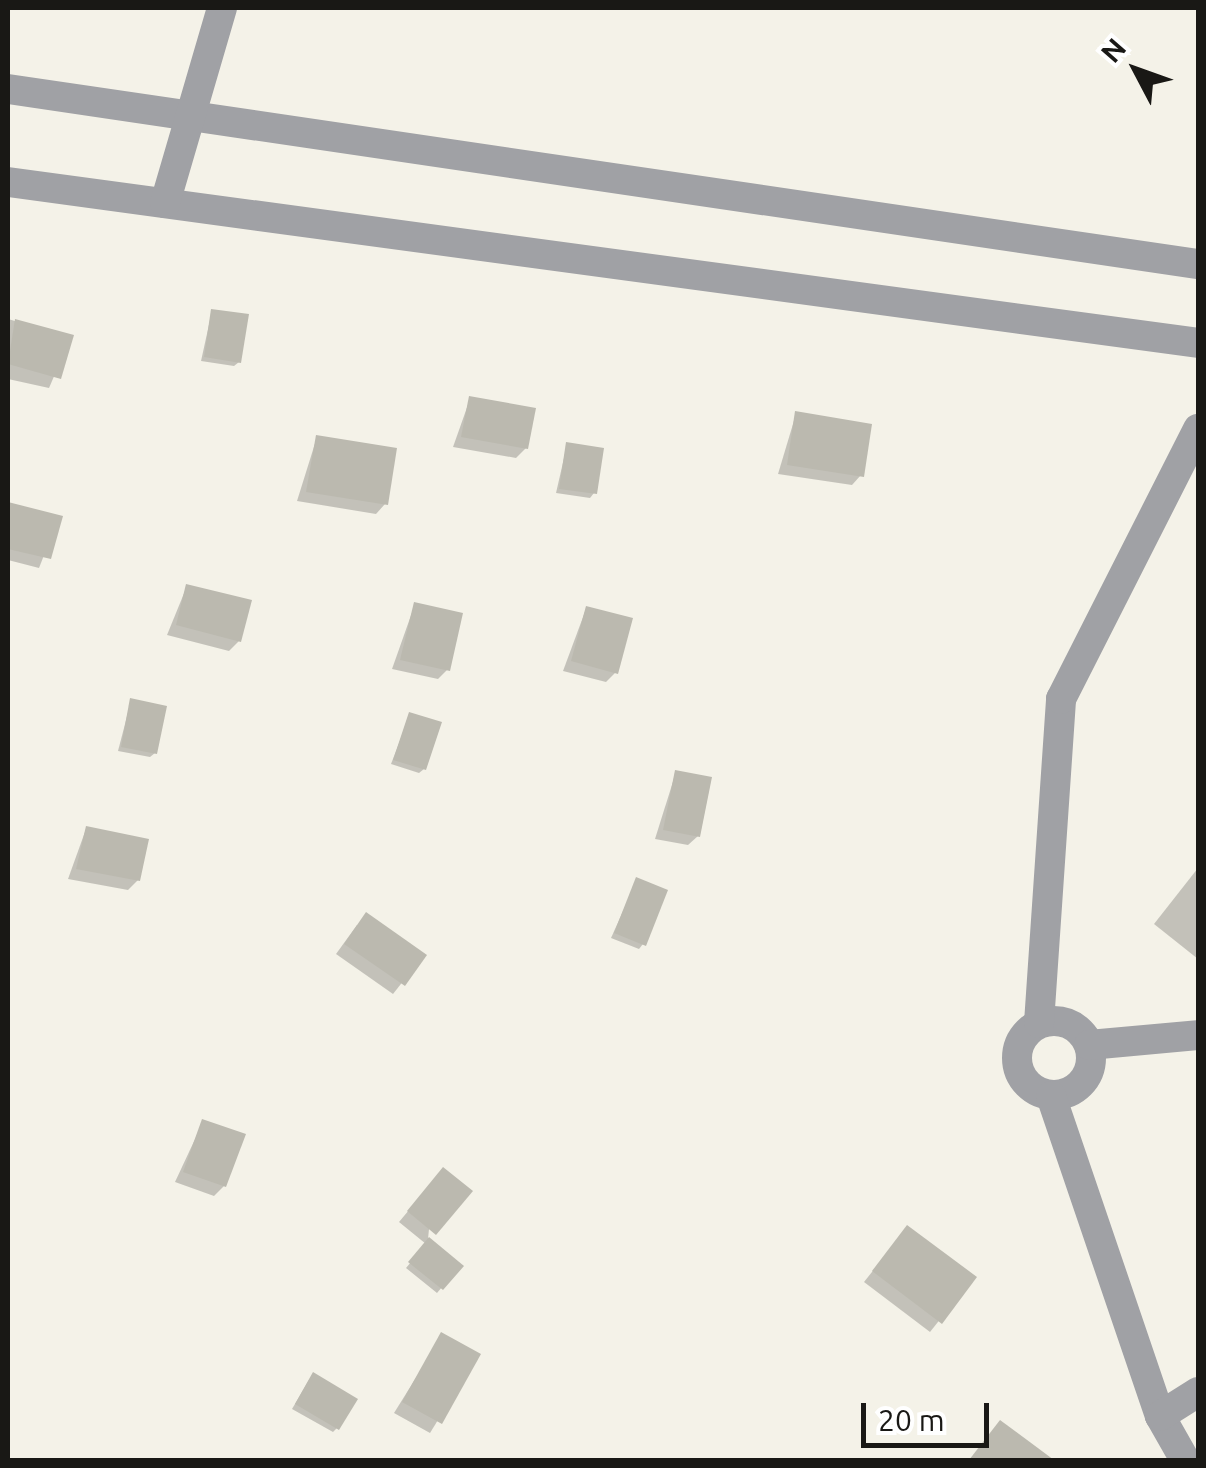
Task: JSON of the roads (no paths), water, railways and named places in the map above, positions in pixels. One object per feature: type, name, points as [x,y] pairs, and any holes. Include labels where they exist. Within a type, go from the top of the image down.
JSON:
[{"type":"street","points":[[164,203],[222,8]]},
{"type":"street","points":[[8,89],[1198,264]]},
{"type":"street","points":[[8,182],[1198,342]]},
{"type":"street","points":[[1040,1023],[1074,1026],[1090,1045],[1085,1080],[1052,1096],[1028,1086],[1016,1065],[1021,1040],[1040,1023],[1061,699],[1198,429]]},
{"type":"street","points":[[1090,1045],[1198,1035]]},
{"type":"street","points":[[1052,1096],[1160,1416],[1185,1460]]},
{"type":"street","points":[[1160,1416],[1198,1392]]}]
